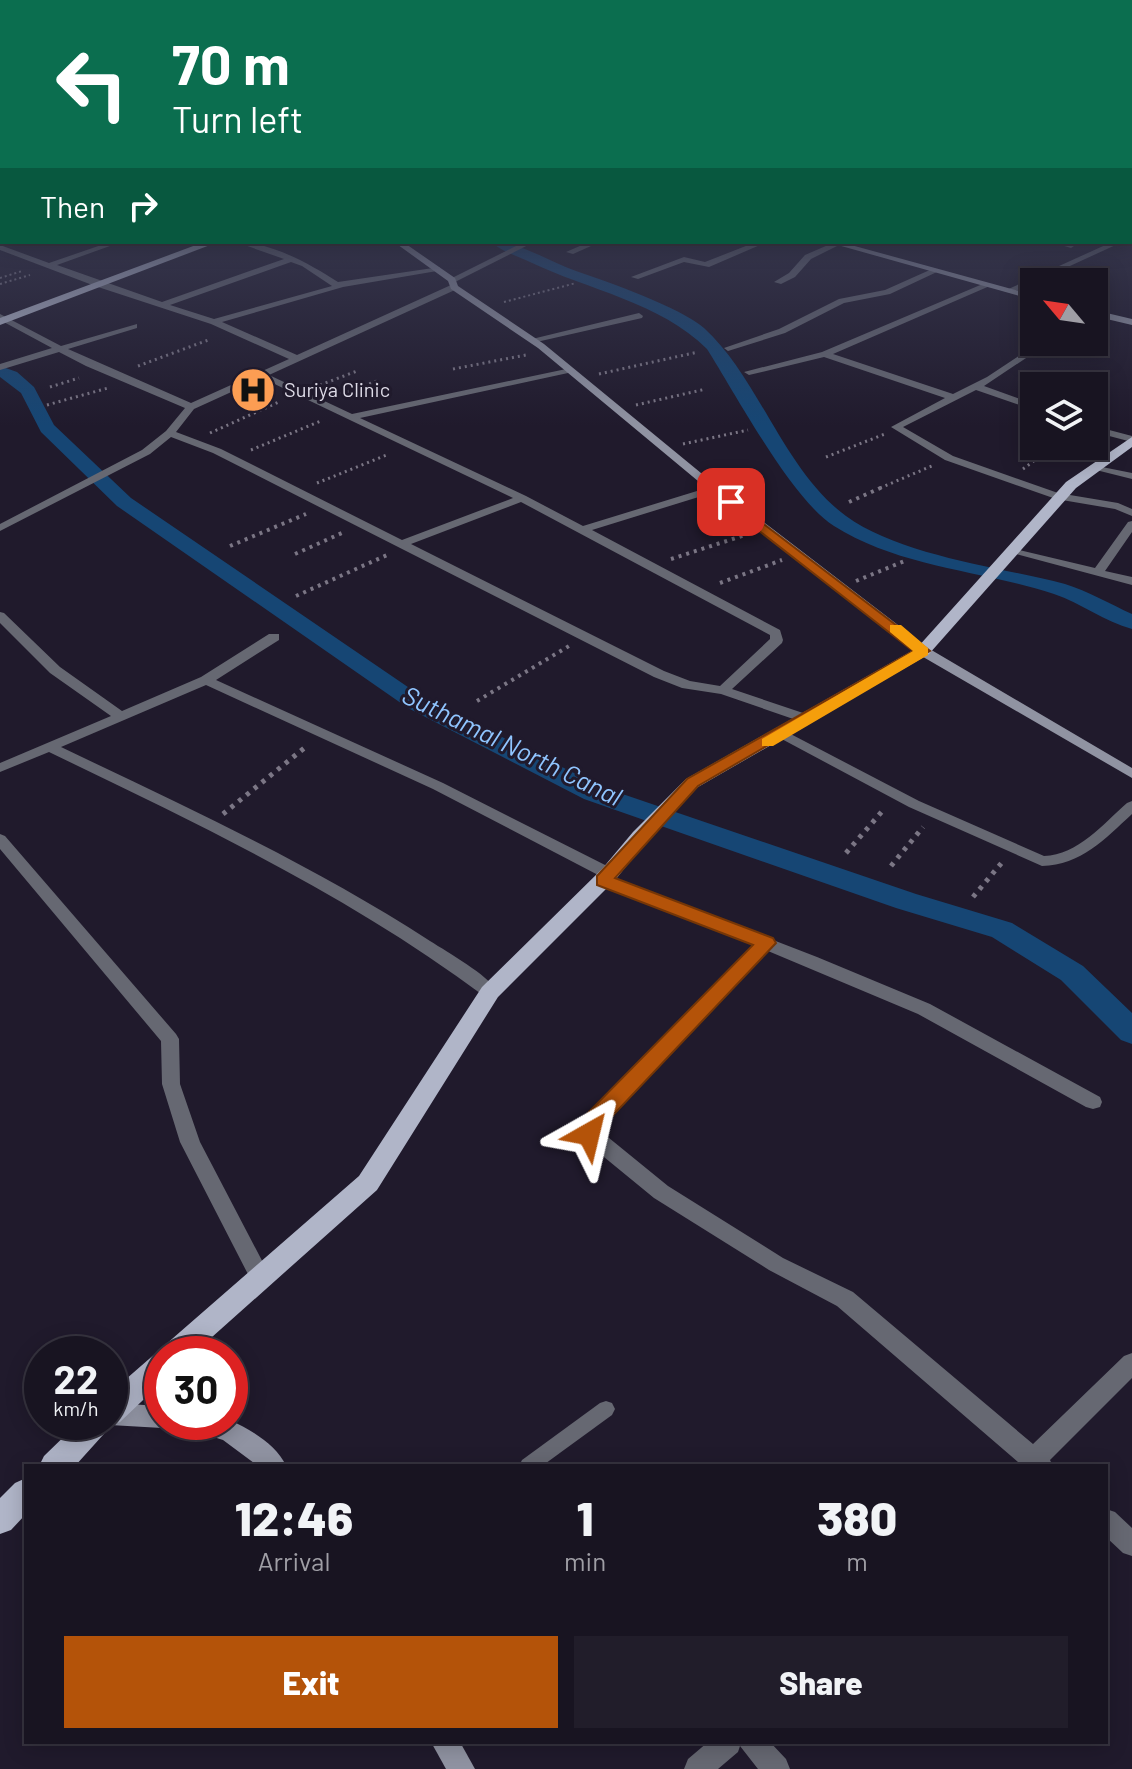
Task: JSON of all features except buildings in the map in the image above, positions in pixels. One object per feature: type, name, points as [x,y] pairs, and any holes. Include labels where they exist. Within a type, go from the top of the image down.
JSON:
[{"type":"main road","points":[[3,320],[160,262]]},
{"type":"main road","points":[[193,1336],[368,1183],[490,992],[606,877],[640,836],[692,783],[783,734],[923,651],[1061,496],[1132,440]]},
{"type":"main road","points":[[128,1396],[144,1381]]},
{"type":"main road","points":[[56,1464],[81,1440]]},
{"type":"main road","points":[[0,1519],[24,1495]]},
{"type":"street","points":[[40,262],[214,322],[295,358]]},
{"type":"street","points":[[50,265],[60,262]]},
{"type":"street","points":[[162,305],[285,262]]},
{"type":"street","points":[[296,262],[337,285],[437,269]]},
{"type":"street","points":[[426,262],[547,351],[662,448],[923,651],[1132,774]]},
{"type":"street","points":[[0,528],[146,452],[170,433],[191,407],[453,284],[494,262]]},
{"type":"street","points":[[635,277],[677,262]]},
{"type":"street","points":[[693,262],[706,265],[715,262]]},
{"type":"street","points":[[778,282],[792,275],[804,262]]},
{"type":"street","points":[[902,262],[1020,294]]},
{"type":"street","points":[[1008,291],[1075,262]]},
{"type":"street","points":[[728,348],[782,331],[842,301],[887,292],[935,271]]},
{"type":"street","points":[[214,322],[337,289],[337,285]]},
{"type":"street","points":[[749,372],[825,354],[988,285]]},
{"type":"street","points":[[532,340],[639,316]]},
{"type":"street","points":[[1108,316],[1132,322]]},
{"type":"street","points":[[3,320],[127,381],[191,407]]},
{"type":"street","points":[[2,367],[134,326]]},
{"type":"street","points":[[825,354],[951,397]]},
{"type":"street","points":[[896,427],[1027,356]]},
{"type":"street","points":[[349,414],[568,370]]},
{"type":"street","points":[[262,375],[522,498],[776,633],[777,640],[723,690]]},
{"type":"street","points":[[975,386],[1020,402]]},
{"type":"street","points":[[896,427],[949,458],[1061,496],[1118,506],[1132,513]]},
{"type":"street","points":[[170,433],[298,491],[583,637],[687,685],[723,690],[807,719]]},
{"type":"street","points":[[1108,433],[1132,440]]},
{"type":"street","points":[[1096,467],[1132,476]]},
{"type":"street","points":[[581,530],[714,489]]},
{"type":"street","points":[[404,545],[522,498]]},
{"type":"street","points":[[1098,573],[1132,524]]},
{"type":"street","points":[[1011,551],[1132,581]]},
{"type":"street","points":[[0,616],[55,670],[120,716]]},
{"type":"street","points":[[0,768],[206,680],[274,637]]},
{"type":"street","points":[[206,680],[452,793],[606,877],[924,1009],[1093,1102]]},
{"type":"street","points":[[783,734],[896,795],[1012,850],[1059,863],[1071,857],[1132,806]]},
{"type":"street","points":[[51,748],[210,825],[335,892],[461,969],[490,992]]},
{"type":"street","points":[[0,839],[170,1039],[171,1084],[190,1142],[259,1276]]},
{"type":"street","points":[[766,943],[588,1127],[589,1134],[661,1192],[776,1264],[845,1299],[1034,1464],[1132,1363]]},
{"type":"street","points":[[245,1440],[272,1464]]},
{"type":"street","points":[[1108,1523],[1132,1544]]},
{"type":"street","points":[[446,1744],[461,1769]]},
{"type":"street","points":[[698,1769],[726,1744]]},
{"type":"street","points":[[754,1744],[776,1769]]},
{"type":"lane","points":[[531,1464],[606,1409]]},
{"type":"path","points":[[484,307],[576,283]]},
{"type":"path","points":[[113,374],[234,330]]},
{"type":"path","points":[[453,369],[547,351]]},
{"type":"path","points":[[579,379],[698,352]]},
{"type":"path","points":[[191,442],[300,392],[357,371]]},
{"type":"path","points":[[47,405],[127,381]]},
{"type":"path","points":[[321,401],[377,381]]},
{"type":"path","points":[[615,410],[706,389]]},
{"type":"path","points":[[232,459],[349,414]]},
{"type":"path","points":[[826,457],[896,427]]},
{"type":"path","points":[[662,448],[748,430]]},
{"type":"path","points":[[298,491],[412,445]]},
{"type":"path","points":[[849,502],[949,458]]},
{"type":"path","points":[[1009,479],[1035,460]]},
{"type":"path","points":[[230,546],[325,505]]},
{"type":"path","points":[[295,554],[361,524]]},
{"type":"path","points":[[651,566],[765,529]]},
{"type":"path","points":[[296,596],[404,545]]},
{"type":"path","points":[[696,591],[798,554]]},
{"type":"path","points":[[841,587],[907,560]]},
{"type":"path","points":[[477,701],[583,637]]},
{"type":"path","points":[[210,825],[321,735]]},
{"type":"path","points":[[846,853],[896,795]]},
{"type":"path","points":[[891,866],[933,813]]},
{"type":"path","points":[[973,897],[1012,850]]},
{"type":"waterway","points":[[539,262],[619,291],[695,328],[713,346],[795,473],[838,520],[874,539],[937,560],[1062,590],[1132,622]]},
{"type":"waterway","name":"Suthamal North Canal","points":[[0,371],[11,375],[28,391],[47,428],[124,502],[416,703],[593,793],[906,901],[1002,930],[1072,973],[1132,1032]]},
{"type":"slow traffic","points":[[767,742],[923,651],[895,628]]},
{"type":"place","name":"Suriya Clinic","points":[[253,390]]},
{"type":"route","points":[[589,1134],[588,1127],[766,943],[603,880],[640,836],[692,783],[783,734],[923,651],[731,502]]}]
